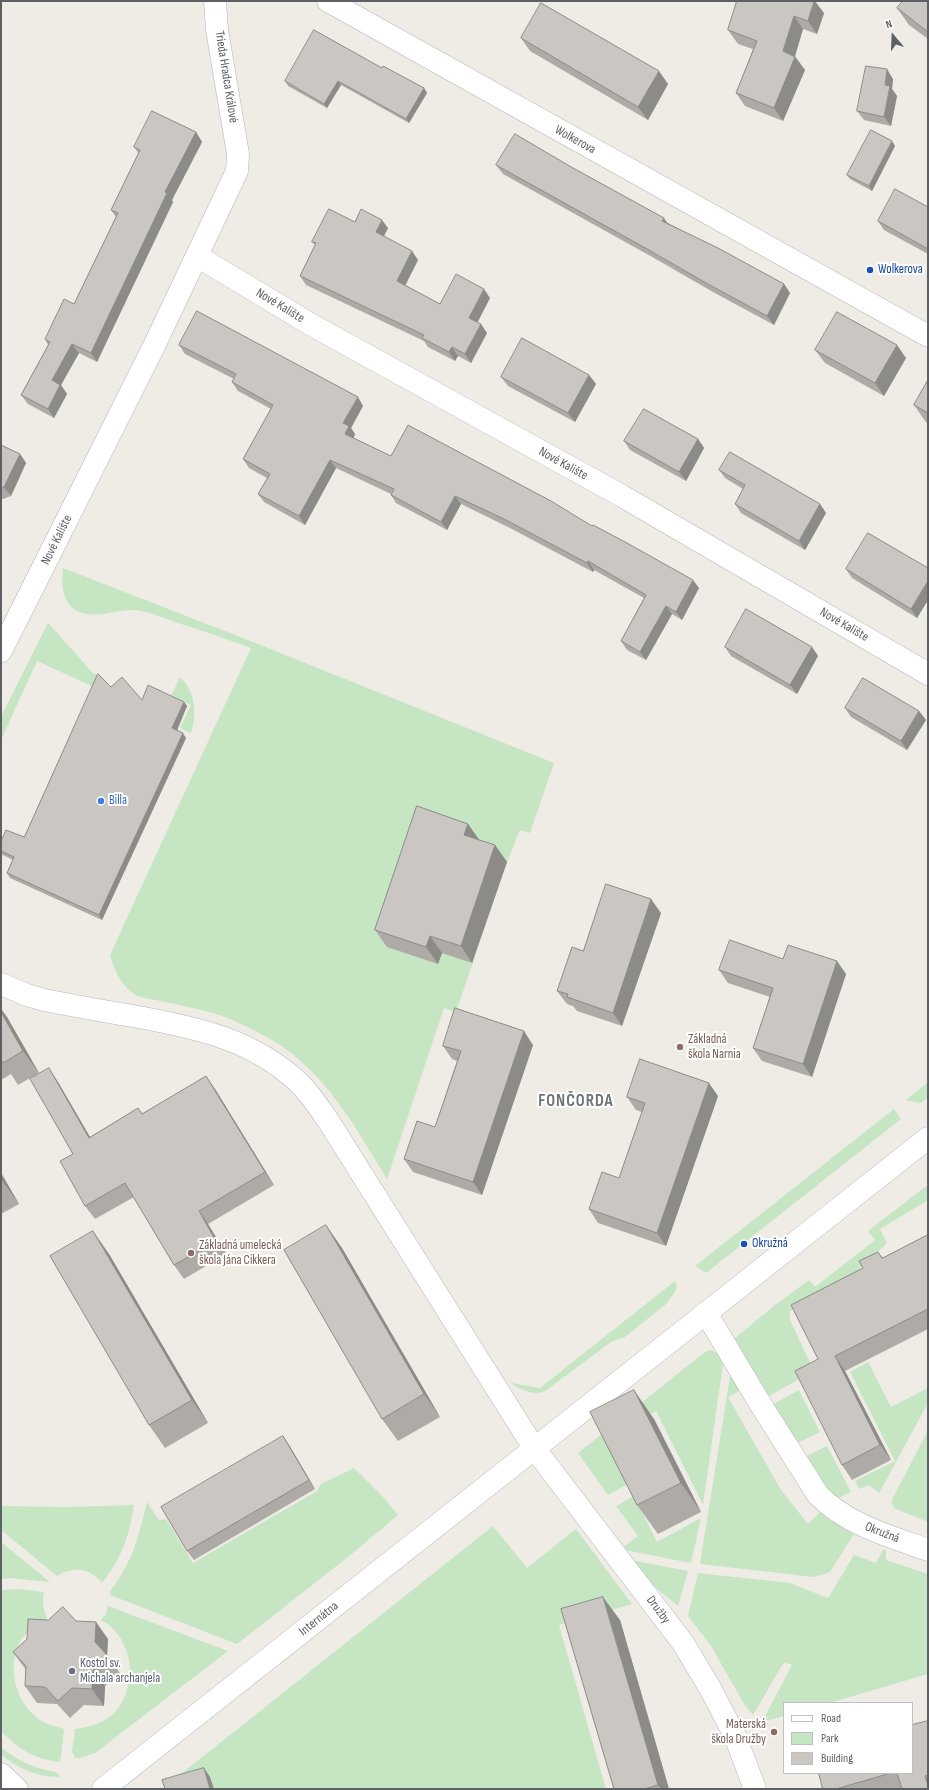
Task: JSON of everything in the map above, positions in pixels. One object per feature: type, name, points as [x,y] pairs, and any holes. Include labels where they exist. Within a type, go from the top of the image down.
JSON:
[{"type":"street","name":"Trieda Hradca Králové","points":[[215,1],[217,30],[238,154]]},
{"type":"street","name":"Wolkerova","points":[[328,1],[928,336]]},
{"type":"street","name":"Nové Kalište","points":[[1,651],[197,256],[237,172],[238,154]]},
{"type":"street","name":"Nové Kalište","points":[[197,256],[310,324],[628,500],[928,674]]},
{"type":"street","name":"Družby","points":[[1,984],[23,994],[44,1000],[172,1023],[221,1036],[269,1059],[300,1084],[315,1101],[329,1122],[534,1448],[683,1643],[710,1688],[734,1736],[756,1789]]},
{"type":"street","points":[[534,1448],[928,1138]]},
{"type":"street","name":"Okružná","points":[[706,1313],[818,1496],[828,1506],[863,1526],[928,1550]]},
{"type":"street","name":"Internátna","points":[[103,1789],[534,1448]]},
{"type":"street","points":[[1,1774],[17,1789]]},
{"type":"green space","points":[[63,568],[253,642],[554,763],[530,833],[520,830],[507,862],[456,1012],[444,1008],[387,1179],[337,1101],[323,1083],[290,1052],[270,1039],[239,1023],[215,1013],[138,996],[132,993],[123,984],[117,973],[110,955],[251,648],[145,612],[127,610],[106,614],[84,614],[72,607],[65,598],[62,580]]},
{"type":"green space","points":[[48,623],[93,673],[99,676],[94,687],[37,661],[1,740],[1,717]]},
{"type":"green space","points":[[180,677],[189,689],[194,704],[194,718],[191,733],[180,728],[191,705],[171,696]]},
{"type":"green space","points":[[928,1082],[928,1097],[921,1103],[906,1100]]},
{"type":"green space","points":[[894,1109],[901,1119],[706,1273],[695,1266]]},
{"type":"green space","points":[[925,1187],[928,1187],[928,1200],[880,1229],[887,1243],[857,1271],[790,1311],[790,1320],[814,1371],[767,1397],[737,1348],[734,1339],[775,1305],[809,1280],[815,1287],[875,1240],[868,1231]]},
{"type":"green space","points":[[675,1281],[677,1285],[675,1292],[666,1304],[625,1337],[611,1342],[545,1391],[536,1393],[527,1392],[511,1383],[540,1388]]},
{"type":"green space","points":[[710,1350],[719,1355],[723,1363],[703,1505],[656,1411],[605,1438],[628,1484],[608,1495],[578,1453],[705,1352]]},
{"type":"green space","points":[[868,1362],[891,1407],[928,1388],[928,1403],[879,1493],[869,1485],[859,1489],[855,1481],[895,1461],[850,1372]]},
{"type":"green space","points":[[731,1370],[743,1389],[728,1397],[781,1490],[808,1524],[820,1512],[828,1519],[854,1534],[830,1572],[814,1577],[700,1564]]},
{"type":"green space","points":[[799,1390],[820,1432],[797,1443],[772,1405]]},
{"type":"green space","points":[[928,1430],[928,1522],[894,1508],[891,1502]]},
{"type":"green space","points":[[827,1446],[851,1492],[836,1499],[807,1456]]},
{"type":"green space","points":[[354,1468],[385,1499],[398,1515],[348,1557],[237,1644],[110,1595],[110,1591],[118,1581],[134,1549],[147,1502],[159,1520],[166,1519],[193,1563],[317,1491],[321,1484]]},
{"type":"green space","points":[[634,1496],[657,1542],[701,1518],[691,1563],[625,1550],[623,1547],[638,1536],[616,1506]]},
{"type":"green space","points":[[134,1505],[130,1527],[120,1556],[102,1583],[92,1574],[81,1570],[69,1571],[57,1576],[1,1530],[1,1506],[66,1507]]},
{"type":"green space","points":[[493,1526],[527,1568],[576,1529],[632,1604],[559,1625],[606,1789],[162,1789]]},
{"type":"green space","points":[[1,1542],[50,1582],[10,1578],[1,1579]]},
{"type":"green space","points":[[883,1550],[886,1550],[886,1560],[928,1574],[928,1674],[832,1702],[783,1702],[783,1716],[762,1722],[792,1665],[784,1662],[753,1715],[744,1704],[711,1646],[688,1616],[698,1573],[790,1583],[828,1598],[854,1555],[876,1563]]},
{"type":"green space","points":[[636,1561],[688,1571],[678,1606],[656,1588],[633,1562]]},
{"type":"green space","points":[[20,1589],[44,1592],[43,1605],[47,1618],[28,1632],[20,1642],[14,1661],[15,1682],[23,1701],[36,1717],[53,1726],[64,1729],[61,1758],[59,1762],[41,1758],[27,1752],[1,1731],[1,1590]]},
{"type":"green space","points":[[108,1606],[228,1651],[95,1753],[80,1758],[75,1758],[72,1751],[75,1729],[97,1724],[107,1719],[116,1711],[128,1688],[130,1675],[126,1649],[112,1628],[101,1620],[106,1614]]},
{"type":"green space","points":[[1,1747],[21,1761],[59,1773],[59,1777],[51,1777],[21,1768],[1,1755]]},
{"type":"building","points":[[737,1],[814,1],[808,21],[794,16],[783,51],[795,57],[774,108],[736,93],[757,41],[728,30]]},
{"type":"building","points":[[903,1],[928,1],[928,32],[897,8]]},
{"type":"building","points":[[541,3],[659,71],[638,107],[521,38]]},
{"type":"building","points":[[314,30],[382,68],[383,66],[424,88],[406,119],[338,81],[324,104],[285,81]]},
{"type":"building","points":[[866,66],[887,69],[885,85],[890,86],[884,117],[857,111]]},
{"type":"building","points":[[152,111],[196,132],[165,192],[167,193],[91,353],[72,344],[52,380],[60,385],[48,409],[21,395],[50,342],[45,339],[64,299],[74,304],[118,213],[111,210],[140,150],[134,147]]},
{"type":"building","points":[[871,130],[892,141],[869,186],[847,175]]},
{"type":"building","points":[[515,134],[664,218],[662,221],[718,248],[784,284],[767,316],[496,165]]},
{"type":"building","points":[[895,189],[928,207],[928,249],[878,221]]},
{"type":"building","points":[[329,209],[355,222],[361,209],[382,220],[376,232],[412,251],[397,281],[440,304],[456,274],[484,289],[469,318],[481,324],[465,354],[452,347],[449,352],[422,338],[424,335],[300,276],[316,243],[312,242]]},
{"type":"building","points":[[197,311],[358,397],[343,423],[349,426],[345,434],[391,456],[408,425],[551,501],[592,526],[593,525],[627,543],[693,580],[676,612],[666,606],[640,652],[621,641],[646,595],[588,561],[587,563],[504,519],[455,496],[441,522],[391,495],[394,489],[330,460],[299,516],[258,494],[270,474],[243,459],[273,405],[232,382],[236,374],[179,345]]},
{"type":"building","points":[[837,312],[897,345],[875,383],[815,350]]},
{"type":"building","points":[[522,338],[589,375],[568,413],[501,377]]},
{"type":"building","points":[[928,380],[928,413],[914,405]]},
{"type":"building","points":[[644,409],[698,439],[679,472],[624,441]]},
{"type":"building","points":[[1,445],[20,454],[4,487],[1,488]]},
{"type":"building","points":[[730,452],[820,504],[799,541],[735,504],[745,485],[719,470]]},
{"type":"building","points":[[868,533],[928,568],[928,581],[911,609],[846,569]]},
{"type":"building","points":[[746,609],[812,647],[790,685],[725,647]]},
{"type":"building","name":"Billa","points":[[98,674],[111,687],[122,677],[142,700],[148,685],[184,702],[172,728],[183,733],[99,915],[7,873],[14,857],[1,851],[1,841],[6,830],[24,837]]},
{"type":"building","points":[[863,678],[919,711],[901,741],[845,708]]},
{"type":"building","points":[[417,806],[468,824],[464,835],[495,845],[461,946],[430,936],[426,947],[375,930]]},
{"type":"building","points":[[606,884],[651,899],[613,1013],[567,997],[568,994],[557,991],[572,947],[583,951]]},
{"type":"building","points":[[730,940],[783,959],[788,945],[837,961],[803,1064],[753,1048],[773,988],[719,970]]},
{"type":"building","points":[[455,1008],[524,1031],[473,1182],[404,1159],[417,1121],[435,1127],[461,1051],[443,1046]]},
{"type":"building","points":[[1,1012],[23,1051],[3,1063],[1,1059]]},
{"type":"building","points":[[640,1059],[709,1083],[657,1233],[589,1209],[602,1172],[619,1178],[645,1103],[627,1097]]},
{"type":"building","points":[[49,1068],[89,1138],[138,1108],[142,1114],[206,1076],[265,1172],[199,1211],[216,1241],[174,1265],[125,1183],[85,1206],[60,1161],[73,1154],[30,1079]]},
{"type":"building","points":[[326,1225],[424,1394],[382,1419],[284,1250]]},
{"type":"building","points":[[93,1231],[192,1400],[149,1425],[50,1256]]},
{"type":"building","points":[[928,1235],[928,1309],[835,1356],[880,1445],[842,1465],[795,1371],[818,1359],[791,1305],[863,1268],[859,1261],[878,1252],[882,1258]]},
{"type":"building","points":[[634,1390],[681,1483],[637,1505],[590,1412]]},
{"type":"building","points":[[283,1436],[309,1480],[187,1551],[161,1507]]},
{"type":"building","points":[[603,1597],[658,1785],[644,1789],[614,1789],[561,1609]]},
{"type":"building","name":"Kostol sv. Michala archanjela","points":[[63,1607],[76,1621],[96,1622],[95,1642],[108,1656],[93,1670],[92,1689],[72,1688],[58,1701],[45,1687],[25,1686],[26,1666],[13,1652],[27,1639],[28,1619],[48,1620]]},
{"type":"building","points":[[928,1721],[928,1775],[925,1776],[928,1789],[902,1789],[897,1774],[913,1774],[913,1725]]},
{"type":"building","points":[[204,1768],[210,1789],[165,1789],[162,1780]]},
{"type":"building","points":[[819,1774],[888,1774],[836,1789],[823,1789]]},
{"type":"place","name":"Wolkerova","points":[[870,270]]},
{"type":"place","name":"Billa","points":[[101,801]]},
{"type":"place","name":"Základná škola Narnia","points":[[680,1047]]},
{"type":"place","name":"Okružná","points":[[744,1244]]},
{"type":"place","name":"Základná umelecká škola Jána Cikkera","points":[[191,1253]]},
{"type":"place","name":"Kostol sv. Michala archanjela","points":[[72,1671]]},
{"type":"place","name":"Materská škola Družby","points":[[774,1732]]},
{"type":"district","name":"FONČORDA","points":[[576,1102]]}]
